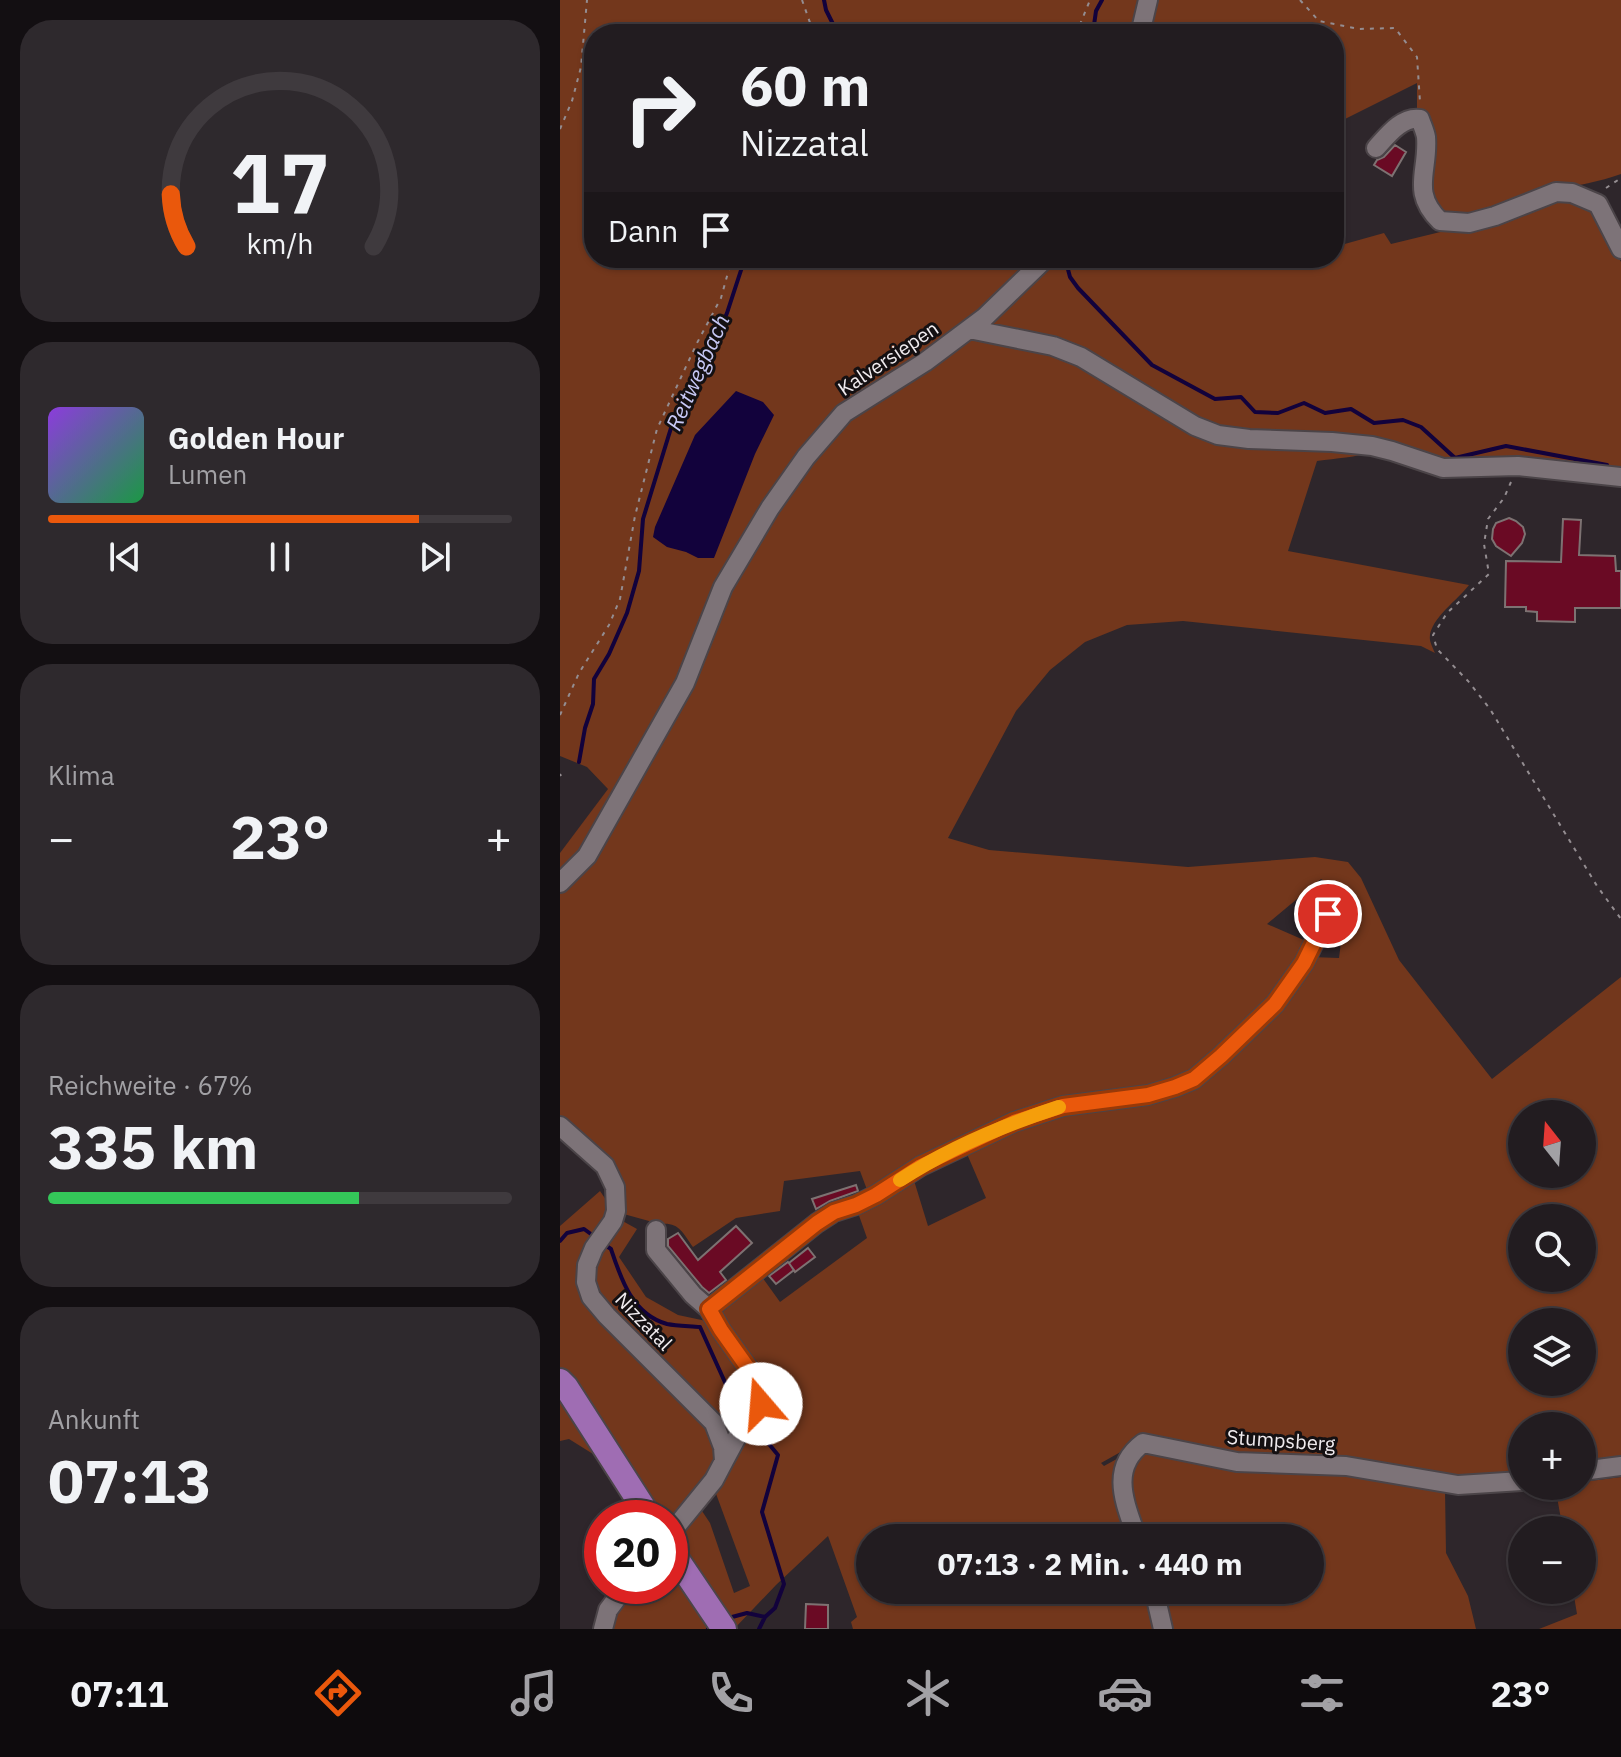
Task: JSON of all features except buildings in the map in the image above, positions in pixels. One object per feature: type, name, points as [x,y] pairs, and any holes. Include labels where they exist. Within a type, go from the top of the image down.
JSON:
[{"type":"main road","points":[[560,1381],[638,1500]]},
{"type":"main road","points":[[688,1576],[724,1629]]},
{"type":"street","points":[[1142,24],[1148,0]]},
{"type":"street","points":[[1376,148],[1405,121],[1420,119],[1426,134],[1421,186],[1428,206],[1440,221],[1469,223],[1556,192],[1572,193],[1598,204],[1621,249]]},
{"type":"street","points":[[969,329],[1036,268]]},
{"type":"street","name":"Kalversiepen","points":[[560,883],[587,856],[685,683],[723,587],[770,508],[806,457],[844,413],[925,362],[969,329],[1053,346],[1081,357],[1195,426],[1218,435],[1372,446],[1443,468],[1518,466],[1621,477]]},
{"type":"street","points":[[709,1309],[817,1223],[834,1212],[876,1195],[921,1166],[1014,1122],[1063,1106],[1148,1095],[1194,1079],[1275,1004],[1304,963],[1328,914]]},
{"type":"street","name":"Nizzatal","points":[[560,1126],[605,1166],[615,1187],[616,1211],[613,1221],[594,1248],[587,1265],[586,1282],[591,1297],[714,1423],[723,1447],[724,1461]]},
{"type":"street","points":[[656,1230],[656,1250],[693,1295],[709,1309],[760,1385],[765,1399],[738,1435],[714,1480],[688,1512]]},
{"type":"street","name":"Stumpsberg","points":[[1132,1524],[1121,1476],[1132,1450],[1143,1443],[1237,1462],[1346,1466],[1458,1485],[1508,1482]]},
{"type":"street","points":[[1596,1469],[1621,1466]]},
{"type":"street","points":[[603,1629],[612,1604]]},
{"type":"street","points":[[1157,1604],[1163,1629]]},
{"type":"path","points":[[585,24],[587,0]]},
{"type":"path","points":[[802,0],[810,24]]},
{"type":"path","points":[[1080,24],[1090,0]]},
{"type":"path","points":[[1300,0],[1319,21],[1334,24]]},
{"type":"path","points":[[1344,26],[1359,29],[1395,28],[1417,57],[1420,119]]},
{"type":"path","points":[[560,129],[581,67],[584,34]]},
{"type":"path","points":[[1598,204],[1602,191],[1621,178]]},
{"type":"path","points":[[560,715],[579,673],[609,625],[620,599],[635,516],[657,429],[721,298],[729,268]]},
{"type":"path","points":[[1518,466],[1504,498],[1488,519],[1484,544],[1489,574],[1447,613],[1433,635],[1437,649],[1490,709],[1597,886],[1621,919]]},
{"type":"shaded area","points":[[560,0],[1621,0],[1621,174],[1541,195],[1485,215],[1456,219],[1442,217],[1427,193],[1425,175],[1430,136],[1424,119],[1417,112],[1417,83],[1344,120],[1344,24],[584,24],[584,268],[1344,268],[1344,244],[1384,233],[1391,244],[1572,197],[1588,203],[1604,226],[1621,262],[1621,468],[1600,472],[1518,464],[1443,466],[1373,443],[1250,437],[1217,432],[1216,439],[1374,451],[1317,461],[1288,551],[1469,585],[1433,625],[1430,640],[1435,653],[1421,646],[1183,621],[1127,625],[1085,642],[1050,670],[1016,711],[948,838],[989,850],[1188,867],[1315,857],[1348,862],[1361,878],[1399,960],[1492,1079],[1621,977],[1621,1471],[1596,1474],[1596,1412],[1508,1412],[1508,1482],[1459,1484],[1346,1464],[1237,1460],[1142,1440],[1101,1463],[1104,1466],[1142,1445],[1236,1467],[1344,1470],[1445,1490],[1446,1553],[1468,1596],[1476,1629],[853,1629],[851,1622],[857,1617],[828,1536],[731,1629],[688,1563],[688,1500],[633,1500],[609,1464],[569,1439],[560,1441],[560,1226],[600,1191],[619,1219],[637,1229],[619,1257],[646,1297],[678,1315],[711,1322],[762,1277],[780,1302],[867,1238],[856,1207],[912,1174],[928,1226],[986,1198],[964,1147],[1015,1123],[1063,1107],[1148,1097],[1175,1090],[1209,1073],[1270,1013],[1311,957],[1339,958],[1347,895],[1321,879],[1267,924],[1313,944],[1273,1004],[1195,1075],[1148,1094],[1062,1105],[1014,1121],[918,1164],[869,1195],[860,1171],[784,1181],[780,1211],[736,1218],[693,1247],[674,1225],[654,1225],[620,1213],[618,1186],[608,1166],[560,1121],[560,853],[608,789],[587,767],[560,756]],"holes":[[[715,1491],[750,1586],[734,1593],[710,1523],[700,1508]]]},
{"type":"shaded area","points":[[736,391],[763,402],[774,415],[755,454],[714,558],[698,558],[667,547],[653,537],[655,527],[695,435]]},
{"type":"shaded area","points":[[1621,1477],[1621,1629],[1539,1629],[1577,1614],[1575,1604],[1596,1604],[1596,1516],[1560,1516],[1558,1500],[1596,1500],[1596,1480]]},
{"type":"shaded area","points":[[688,1583],[719,1629],[608,1629],[612,1614],[619,1604],[688,1604]]},
{"type":"waterway","points":[[824,0],[833,24]]},
{"type":"waterway","name":"Reitwegbach","points":[[1094,24],[1102,0]]},
{"type":"waterway","name":"Reitwegbach","points":[[579,762],[593,704],[594,679],[627,613],[639,571],[643,519],[675,415],[703,370],[742,268]]},
{"type":"waterway","points":[[1068,268],[1078,288],[1152,365],[1215,399],[1241,397],[1255,412],[1278,413],[1304,403],[1325,413],[1351,409],[1374,423],[1403,420],[1421,427],[1455,458],[1506,446],[1607,465]]},
{"type":"waterway","points":[[560,1241],[567,1233],[584,1229],[595,1237]]},
{"type":"waterway","points":[[605,1245],[611,1249],[630,1294],[645,1312],[667,1324],[700,1327],[733,1400],[746,1416]]},
{"type":"waterway","points":[[754,1426],[778,1455],[762,1512],[784,1584],[775,1608],[765,1617],[759,1629]]},
{"type":"waterway","points":[[732,1617],[747,1613],[765,1617]]},
{"type":"slow traffic","points":[[900,1180],[921,1166],[1014,1122],[1059,1107]]},
{"type":"route","points":[[761,1404],[765,1399],[760,1385],[709,1309],[817,1223],[834,1212],[876,1195],[921,1166],[1014,1122],[1063,1106],[1148,1095],[1194,1079],[1275,1004],[1304,963],[1328,914]]}]
